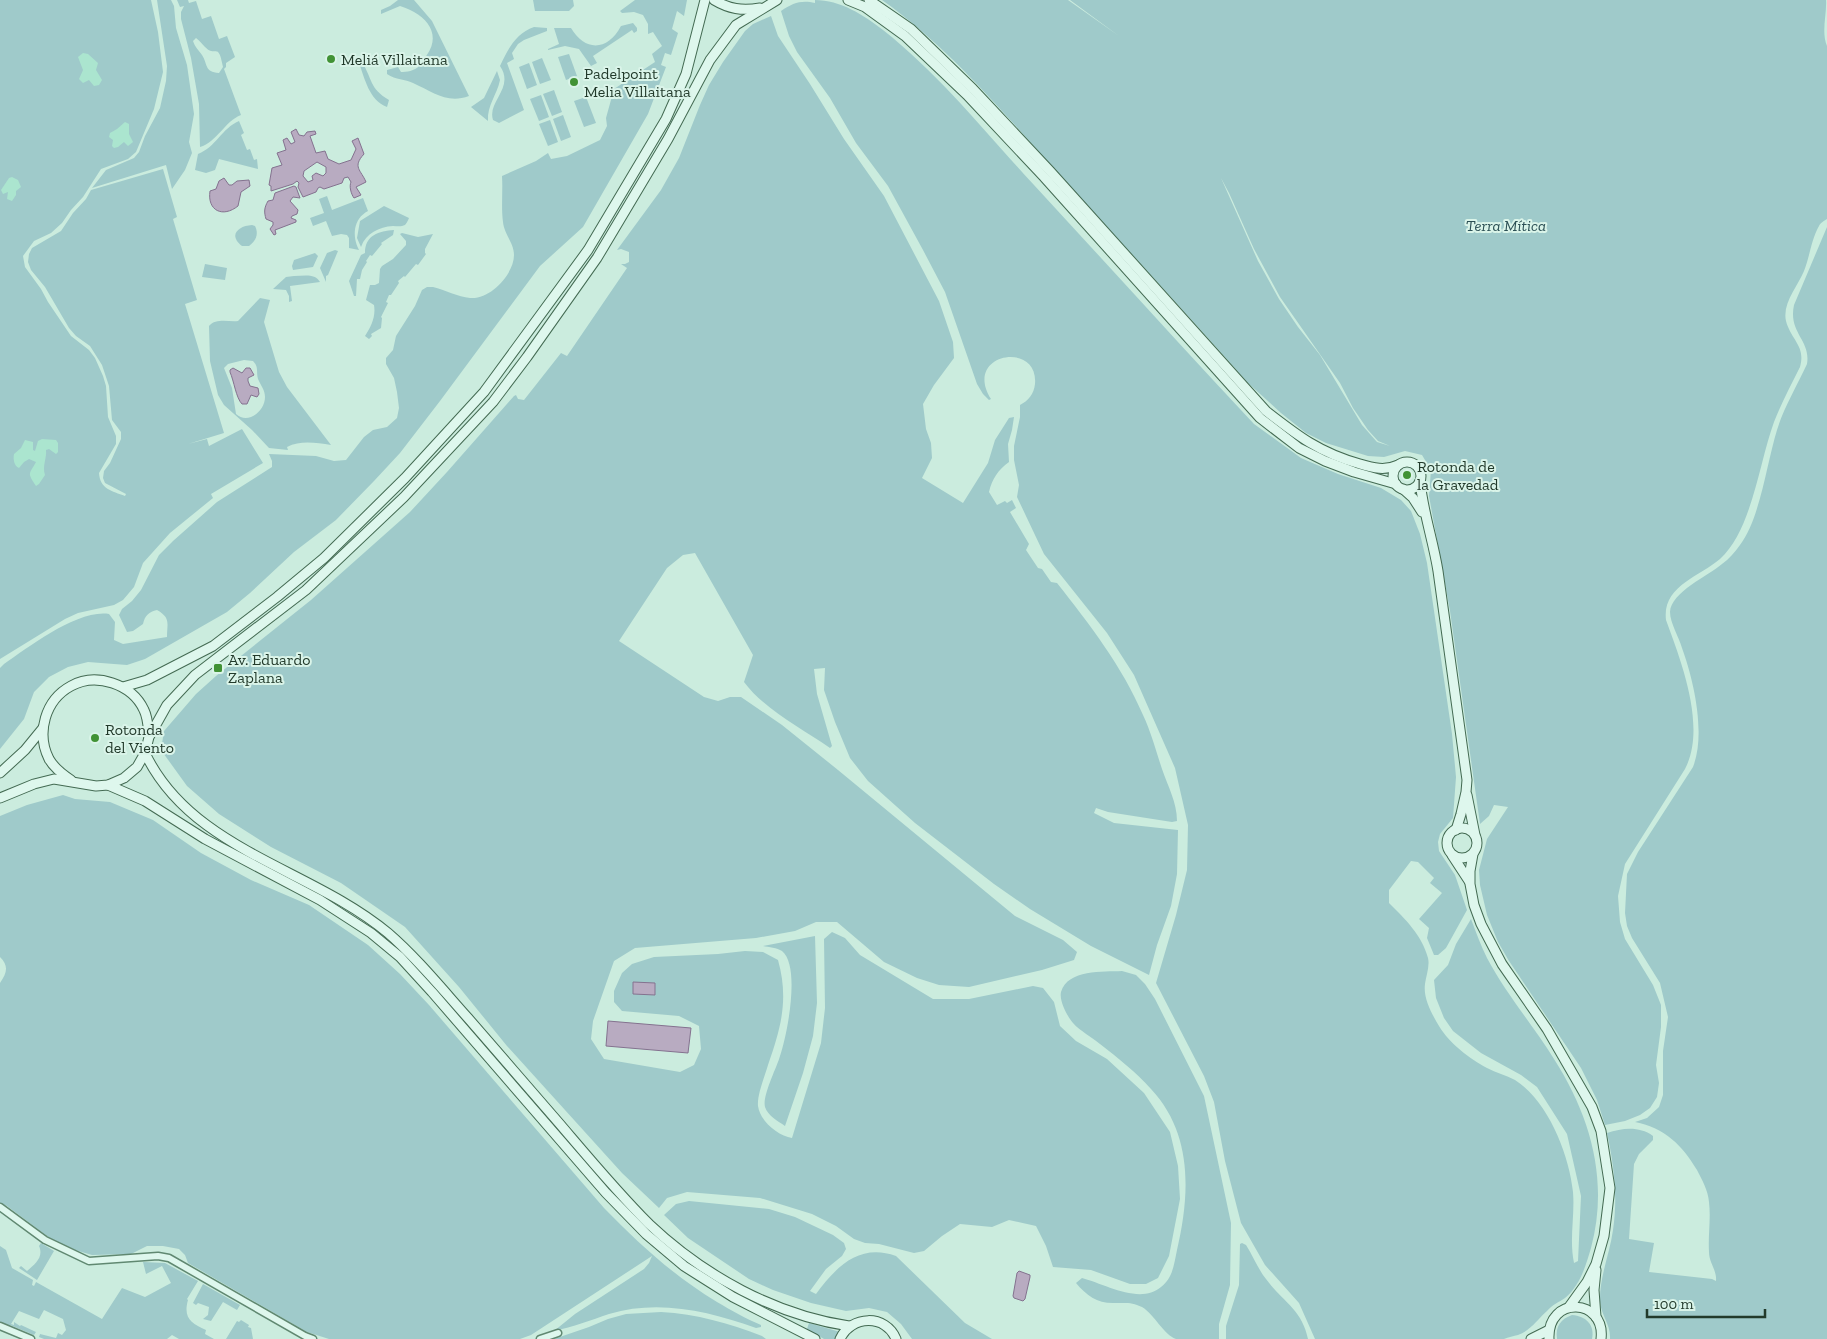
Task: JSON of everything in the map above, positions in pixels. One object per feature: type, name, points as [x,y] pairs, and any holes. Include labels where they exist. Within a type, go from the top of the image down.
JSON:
[{"type":"main road","points":[[123,687],[147,680],[213,646],[284,591],[324,558],[405,478],[484,392],[588,250],[666,119],[686,74],[705,0]]},
{"type":"main road","points":[[714,0],[730,8],[748,10],[765,7]]},
{"type":"main road","points":[[149,737],[167,705],[195,675],[313,584],[404,497],[493,402],[597,258],[668,139],[710,60],[736,25],[777,0]]},
{"type":"main road","points":[[848,0],[871,11],[905,36],[967,95],[1089,227],[1260,418],[1299,448],[1325,461],[1400,487],[1415,487],[1420,481]]},
{"type":"main road","points":[[869,0],[911,29],[973,89],[1050,171],[1266,411],[1304,440],[1324,452],[1376,468],[1386,469],[1404,462],[1413,463],[1420,469],[1426,519],[1434,546],[1438,571],[1464,753],[1466,792],[1478,842],[1473,854],[1470,871],[1470,884],[1474,905],[1481,924],[1502,964],[1547,1029],[1592,1107],[1601,1131],[1610,1188],[1604,1236],[1596,1264],[1587,1282],[1568,1307],[1555,1316],[1549,1335],[1531,1339]]},
{"type":"main road","points":[[1398,465],[1393,472],[1400,487],[1413,498],[1426,519]]},
{"type":"main road","points":[[0,798],[34,784],[54,779],[84,785],[108,785],[124,778],[137,767],[146,753],[149,737],[148,722],[143,708],[135,696],[123,687],[106,681],[89,680],[72,686],[57,696],[47,711],[43,728],[44,744],[49,760],[59,772],[73,782]]},
{"type":"main road","points":[[0,773],[25,750],[43,728]]},
{"type":"main road","points":[[146,753],[153,770],[177,799],[212,830],[247,851],[351,906],[406,950],[440,986],[596,1167],[634,1208],[668,1240],[712,1272],[756,1298],[824,1322],[850,1326],[863,1321],[881,1323],[889,1328],[896,1339]]},
{"type":"main road","points":[[108,785],[144,801],[205,839],[320,900],[371,933],[422,980],[606,1193],[646,1234],[684,1266],[733,1297],[815,1339]]},
{"type":"main road","points":[[1456,830],[1466,792]]},
{"type":"main road","points":[[1470,884],[1448,849],[1447,840],[1452,832],[1456,830],[1467,829],[1475,835]]},
{"type":"main road","points":[[1452,855],[1463,859],[1473,854]]},
{"type":"main road","points":[[1596,1264],[1594,1290],[1596,1317]]},
{"type":"main road","points":[[1568,1307],[1579,1307],[1588,1310],[1596,1317],[1600,1324],[1601,1339]]},
{"type":"main road","points":[[840,1339],[850,1326]]},
{"type":"street","points":[[0,1207],[45,1240],[89,1261],[158,1256],[170,1258],[313,1339]]},
{"type":"street","points":[[0,1326],[31,1339]]},
{"type":"street","points":[[540,1339],[558,1333]]},
{"type":"green space","points":[[0,0],[151,0],[158,32],[163,72],[154,109],[136,152],[128,159],[101,169],[83,197],[62,223],[51,233],[34,241],[23,256],[25,267],[48,302],[71,336],[89,350],[95,358],[103,376],[106,386],[108,417],[116,436],[116,444],[99,473],[102,483],[108,489],[125,496],[126,494],[105,483],[103,478],[104,471],[110,463],[121,439],[121,432],[112,420],[109,386],[102,365],[90,346],[76,336],[69,328],[45,287],[31,270],[28,262],[29,254],[32,248],[61,231],[91,190],[163,169],[177,217],[173,219],[197,300],[185,304],[224,433],[188,444],[207,439],[209,446],[242,429],[263,463],[211,494],[213,498],[170,533],[143,563],[134,587],[123,600],[114,605],[78,613],[65,619],[0,659]]},
{"type":"green space","points":[[157,0],[171,0],[174,6],[176,28],[187,65],[194,114],[189,142],[192,153],[185,170],[172,189],[166,165],[92,188],[106,170],[134,158],[139,152],[160,108],[167,66]]},
{"type":"green space","points":[[177,0],[188,0],[189,3],[196,1],[202,19],[211,16],[219,39],[227,36],[235,57],[226,63],[224,69],[241,115],[230,122],[211,141],[200,147],[199,104],[191,58],[181,19],[181,12],[184,6],[180,7]],"holes":[[[196,38],[209,50],[220,54],[223,67],[219,73],[211,71],[207,67],[204,58],[193,41]]]},
{"type":"green space","points":[[398,0],[414,0],[432,21],[469,96],[454,99],[447,98],[387,74],[387,70],[398,67],[401,72],[417,68],[429,51],[432,43],[433,34],[430,27],[418,14],[400,6],[381,14],[381,10]]},
{"type":"green space","points":[[533,0],[573,0],[574,6],[569,11],[535,11]]},
{"type":"green space","points":[[635,0],[687,0],[684,16],[677,11],[672,29],[678,33],[671,55],[665,53],[661,65],[666,67],[648,114],[583,227],[540,266],[400,453],[336,520],[294,552],[227,612],[145,659],[127,665],[88,662],[68,667],[49,677],[34,692],[24,719],[0,749],[0,668],[4,664],[54,631],[83,617],[97,614],[109,614],[115,622],[114,640],[123,644],[167,637],[168,624],[166,618],[157,610],[148,614],[143,624],[133,631],[127,632],[119,615],[122,609],[141,590],[159,555],[173,541],[217,502],[272,467],[269,454],[316,456],[334,461],[346,460],[364,437],[373,430],[387,427],[397,418],[399,408],[397,392],[394,378],[386,364],[386,358],[393,350],[396,336],[415,306],[422,290],[427,287],[433,287],[461,296],[478,298],[493,290],[510,270],[514,255],[503,222],[502,176],[536,161],[548,153],[551,159],[567,156],[600,140],[607,126],[606,118],[614,89],[655,62],[652,54],[662,46],[653,32],[648,34],[648,24],[643,15],[634,12],[622,13],[620,11]]},
{"type":"green space","points":[[815,0],[834,3],[860,14],[904,47],[924,66],[1254,424],[1301,458],[1338,474],[1381,488],[1401,500],[1411,511],[1420,534],[1427,563],[1452,734],[1456,777],[1453,818],[1440,834],[1438,842],[1439,851],[1455,875],[1467,910],[1446,948],[1438,955],[1434,955],[1427,938],[1429,928],[1419,919],[1442,893],[1430,883],[1434,878],[1418,862],[1411,861],[1389,890],[1389,903],[1422,942],[1429,964],[1425,995],[1431,1011],[1443,1032],[1460,1050],[1474,1060],[1490,1070],[1515,1080],[1527,1089],[1547,1115],[1555,1130],[1562,1145],[1571,1177],[1574,1263],[1578,1261],[1581,1196],[1567,1134],[1537,1087],[1521,1075],[1481,1053],[1453,1031],[1444,1018],[1436,998],[1434,980],[1448,965],[1456,944],[1471,919],[1494,971],[1546,1046],[1567,1081],[1587,1127],[1597,1174],[1596,1223],[1591,1248],[1582,1275],[1575,1288],[1565,1298],[1551,1307],[1530,1328],[1522,1333],[1504,1339],[1315,1339],[1299,1303],[1265,1265],[1241,1223],[1225,1161],[1214,1102],[1204,1076],[1156,983],[1187,870],[1188,825],[1175,768],[1134,675],[1107,633],[1044,554],[1017,497],[1019,485],[1014,460],[1014,446],[1020,417],[1020,405],[1030,397],[1035,384],[1033,370],[1026,361],[1015,357],[1004,358],[993,362],[986,371],[985,383],[991,399],[989,400],[983,394],[977,384],[945,292],[923,250],[888,186],[856,143],[830,98],[797,52],[789,36],[781,11],[797,3],[815,3]]},
{"type":"green space","name":"Terra Mítica","points":[[882,0],[1068,0],[1119,36],[1070,0],[1826,0],[1824,29],[1827,46],[1827,219],[1820,224],[1816,231],[1804,271],[1788,301],[1785,314],[1788,328],[1800,348],[1800,367],[1774,422],[1753,495],[1740,531],[1720,559],[1676,591],[1666,608],[1666,620],[1689,694],[1693,714],[1693,734],[1691,752],[1685,769],[1625,864],[1618,896],[1620,922],[1625,939],[1653,985],[1661,1005],[1661,1027],[1656,1065],[1659,1083],[1657,1097],[1650,1108],[1640,1115],[1625,1121],[1605,1125],[1597,1100],[1581,1068],[1509,961],[1498,942],[1487,915],[1480,885],[1479,870],[1487,839],[1508,807],[1494,805],[1489,816],[1480,824],[1450,611],[1429,496],[1431,470],[1422,455],[1405,451],[1384,457],[1368,456],[1326,443],[1306,433],[1281,413],[1248,383],[976,83],[931,39]],"holes":[[[1221,178],[1254,249],[1280,297],[1340,383],[1353,408],[1368,430],[1378,441],[1390,446],[1377,442],[1362,425],[1320,355],[1279,299],[1258,261]]]},
{"type":"green space","points":[[771,16],[778,36],[844,139],[884,196],[939,301],[953,342],[954,358],[923,404],[932,458],[922,478],[963,503],[988,463],[995,440],[1009,418],[1014,417],[1008,444],[1009,462],[996,475],[989,492],[997,505],[1012,500],[1016,508],[1010,512],[1029,544],[1026,550],[1038,568],[1042,569],[1051,582],[1057,583],[1081,614],[1104,646],[1135,697],[1174,801],[1177,821],[1172,822],[1108,812],[1096,808],[1094,813],[1114,823],[1178,830],[1177,874],[1171,906],[1149,975],[1091,946],[1030,909],[994,884],[915,823],[868,781],[850,758],[835,722],[824,690],[825,668],[814,669],[817,694],[832,746],[830,748],[773,710],[753,692],[744,682],[753,655],[695,553],[683,555],[667,568],[619,641],[704,697],[718,701],[730,697],[741,697],[782,725],[1015,916],[1063,940],[1077,952],[1074,960],[1042,970],[969,987],[939,985],[917,978],[884,962],[837,922],[816,922],[795,931],[756,938],[635,948],[614,961],[593,1021],[591,1039],[604,1059],[680,1072],[694,1065],[701,1049],[699,1026],[679,1016],[622,1011],[614,1002],[614,991],[622,973],[632,964],[654,957],[745,951],[763,952],[778,960],[783,988],[783,1001],[780,1026],[760,1091],[758,1106],[762,1117],[771,1127],[781,1134],[792,1138],[821,1043],[825,1008],[824,939],[832,932],[845,938],[860,955],[933,999],[969,999],[1033,986],[1043,988],[1054,1002],[1060,1026],[1076,1041],[1107,1059],[1144,1093],[1170,1132],[1178,1166],[1180,1199],[1169,1256],[1158,1278],[1146,1284],[1130,1284],[1091,1270],[1053,1267],[1046,1246],[1036,1226],[1009,1220],[992,1227],[960,1224],[924,1251],[914,1253],[879,1244],[865,1243],[854,1239],[836,1226],[812,1214],[760,1198],[687,1192],[667,1198],[659,1208],[622,1173],[507,1046],[459,987],[405,927],[341,883],[271,847],[219,814],[187,786],[161,750],[164,731],[196,694],[311,600],[410,512],[514,396],[516,395],[518,399],[524,400],[561,353],[567,356],[627,268],[621,264],[629,262],[629,252],[621,249],[617,250],[661,190],[679,158],[709,85],[745,31],[753,24]]},
{"type":"green space","points":[[633,23],[637,31],[634,33],[632,30],[593,56],[597,63],[591,66],[579,49],[565,46],[548,50],[559,44],[554,28],[571,28],[583,41],[590,45],[596,45],[610,40],[621,26]]},
{"type":"green space","points":[[534,27],[547,28],[547,31],[518,44],[512,53],[514,59],[507,63],[524,110],[499,123],[493,120],[492,113],[503,88],[504,74],[500,66],[517,37]]},
{"type":"green space","points":[[569,54],[577,76],[566,80],[558,57]]},
{"type":"green space","points":[[542,58],[551,80],[540,84],[532,62]]},
{"type":"green space","points":[[362,62],[378,92],[389,100],[387,107],[376,99],[368,88],[359,63]]},
{"type":"green space","points":[[529,63],[537,85],[527,89],[519,67]]},
{"type":"green space","points":[[497,71],[500,80],[489,110],[488,121],[471,107],[484,98]]},
{"type":"green space","points":[[554,90],[562,112],[552,116],[543,94]]},
{"type":"green space","points":[[541,95],[549,117],[539,121],[530,99]]},
{"type":"green space","points":[[586,97],[596,123],[584,127],[574,101]]},
{"type":"green space","points":[[563,115],[571,137],[561,141],[553,119]]},
{"type":"green space","points":[[550,120],[558,142],[548,146],[539,124]]},
{"type":"green space","points":[[239,121],[244,133],[241,135],[247,150],[250,149],[254,160],[257,159],[258,169],[219,159],[215,170],[206,173],[195,170],[198,154],[210,147],[228,128]]},
{"type":"green space","points":[[327,196],[332,210],[363,198],[368,211],[359,218],[355,228],[355,239],[359,250],[349,248],[349,238],[347,235],[332,236],[326,221],[313,226],[310,218],[324,213],[319,199]]},
{"type":"green space","points":[[384,206],[409,218],[407,222],[404,226],[378,229],[366,238],[361,247],[357,238],[360,221]]},
{"type":"green space","points":[[252,225],[256,229],[257,235],[255,240],[249,246],[242,246],[236,238],[236,232],[243,227]]},
{"type":"green space","points":[[1827,227],[1827,1339],[1610,1339],[1609,1329],[1600,1302],[1601,1284],[1612,1239],[1615,1205],[1612,1157],[1607,1133],[1637,1129],[1653,1136],[1653,1140],[1639,1154],[1634,1164],[1629,1239],[1654,1243],[1649,1272],[1716,1281],[1709,1256],[1710,1215],[1708,1198],[1697,1170],[1679,1145],[1672,1139],[1664,1133],[1635,1122],[1647,1118],[1659,1107],[1663,1095],[1663,1051],[1668,1017],[1660,983],[1632,938],[1627,926],[1625,913],[1627,874],[1638,852],[1693,767],[1697,754],[1697,708],[1691,676],[1681,644],[1671,621],[1670,612],[1672,605],[1683,591],[1716,569],[1732,555],[1747,534],[1753,521],[1780,421],[1807,364],[1806,349],[1794,323],[1794,305]]},
{"type":"green space","points":[[394,230],[393,235],[381,243],[366,261],[360,279],[357,279],[356,296],[354,296],[349,281],[361,255],[365,253],[367,242],[378,233]]},
{"type":"green space","points":[[400,234],[418,237],[433,234],[425,249],[426,254],[418,265],[416,264],[405,277],[398,281],[399,283],[391,295],[389,295],[386,302],[388,303],[381,317],[381,328],[371,334],[372,336],[369,339],[365,336],[374,314],[374,305],[366,300],[370,285],[379,283],[382,266],[393,259],[406,245],[406,241]]},
{"type":"green space","points":[[335,250],[338,251],[326,276],[326,282],[320,268],[327,253]]},
{"type":"green space","points":[[315,253],[318,256],[313,267],[293,270],[294,260]]},
{"type":"green space","points":[[205,264],[227,268],[225,280],[202,277]]},
{"type":"green space","points":[[312,276],[320,282],[290,286],[292,301],[289,302],[286,290],[273,289],[286,277]]},
{"type":"green space","points":[[260,298],[270,300],[264,322],[279,372],[287,387],[331,445],[303,443],[287,447],[288,450],[269,448],[224,405],[218,395],[210,361],[209,326],[219,321],[238,321]],"holes":[[[244,360],[253,361],[256,365],[258,379],[264,390],[265,397],[259,411],[255,415],[246,418],[236,414],[232,388],[224,368],[228,364]]]},
{"type":"green space","points":[[63,795],[75,799],[110,802],[153,820],[201,853],[251,880],[309,905],[368,945],[400,974],[429,1005],[604,1208],[630,1234],[658,1259],[701,1292],[761,1325],[761,1327],[756,1328],[702,1312],[665,1307],[646,1307],[609,1314],[554,1331],[575,1314],[644,1269],[652,1256],[531,1335],[520,1339],[329,1339],[307,1332],[188,1263],[185,1255],[179,1249],[147,1246],[131,1254],[92,1255],[75,1250],[51,1239],[7,1206],[0,1203],[0,983],[6,967],[0,957],[0,816],[27,805]]},
{"type":"green space","points":[[815,936],[817,1003],[813,1036],[785,1126],[768,1113],[765,1102],[780,1056],[789,1018],[792,986],[791,971],[788,959],[782,951],[763,946]]},
{"type":"green space","points":[[1122,971],[1136,975],[1155,999],[1204,1096],[1231,1223],[1230,1285],[1219,1324],[1219,1339],[1176,1339],[1171,1337],[1147,1310],[1142,1307],[1126,1303],[1098,1301],[1084,1292],[1076,1283],[1082,1278],[1122,1292],[1143,1294],[1153,1292],[1161,1287],[1171,1275],[1181,1229],[1186,1186],[1185,1165],[1175,1125],[1165,1107],[1151,1089],[1133,1071],[1073,1023],[1061,1000],[1061,992],[1071,979],[1087,973]]},
{"type":"green space","points":[[689,1201],[769,1209],[795,1217],[833,1235],[844,1243],[846,1249],[842,1256],[826,1269],[810,1291],[816,1294],[840,1267],[860,1255],[883,1253],[896,1256],[965,1323],[992,1339],[912,1339],[901,1324],[887,1312],[869,1308],[846,1311],[811,1303],[773,1290],[749,1279],[688,1238],[664,1215],[676,1204]]},
{"type":"green space","points":[[41,1243],[54,1251],[37,1280],[19,1268],[21,1266],[27,1271],[36,1263],[40,1257],[39,1246]]},
{"type":"green space","points":[[1240,1244],[1246,1245],[1260,1271],[1272,1287],[1291,1306],[1301,1320],[1308,1339],[1226,1339],[1226,1326],[1239,1285]]},
{"type":"green space","points":[[0,1246],[6,1250],[12,1268],[33,1280],[32,1285],[34,1286],[36,1282],[102,1319],[122,1288],[145,1297],[171,1283],[162,1266],[146,1274],[143,1262],[165,1263],[198,1281],[187,1299],[188,1316],[192,1322],[206,1330],[205,1334],[214,1339],[179,1339],[172,1335],[167,1339],[44,1339],[39,1337],[40,1334],[56,1338],[58,1333],[62,1335],[66,1330],[63,1319],[44,1310],[39,1319],[19,1311],[11,1324],[14,1325],[14,1322],[36,1332],[34,1335],[10,1325],[8,1327],[0,1322]]},
{"type":"green space","points":[[203,1284],[240,1305],[237,1310],[223,1302],[211,1321],[203,1319],[208,1315],[209,1307],[193,1303]]},
{"type":"green space","points":[[661,1312],[725,1323],[766,1339],[554,1339],[626,1314]]},
{"type":"green space","points":[[1572,1315],[1581,1317],[1588,1322],[1592,1329],[1592,1339],[1557,1339],[1558,1327],[1565,1319]]},
{"type":"green space","points":[[241,1320],[251,1328],[253,1339],[226,1339],[237,1321]]},
{"type":"green space","points":[[809,1323],[840,1332],[836,1339],[824,1339],[807,1329]]},
{"type":"sand","points":[[83,53],[88,54],[98,63],[96,70],[102,80],[99,85],[94,86],[89,80],[83,83],[79,79],[83,70],[78,57]]},
{"type":"sand","points":[[125,122],[129,124],[129,134],[133,142],[128,146],[124,142],[114,148],[112,146],[113,140],[109,137],[110,133]]},
{"type":"sand","points":[[12,177],[18,180],[21,187],[16,191],[12,201],[7,199],[8,192],[3,194],[1,190],[9,178]]},
{"type":"sand","points":[[42,439],[56,440],[58,452],[56,454],[49,449],[46,450],[45,475],[36,486],[30,474],[36,462],[29,459],[19,468],[15,464],[14,454],[21,448],[25,440],[33,442],[33,450],[35,451],[38,441]]},
{"type":"shaded area","points":[[296,129],[299,135],[304,136],[307,132],[315,131],[316,134],[310,136],[316,153],[325,151],[328,159],[339,164],[351,160],[356,149],[352,141],[358,138],[364,154],[360,158],[358,165],[366,182],[356,187],[361,195],[354,198],[350,186],[351,182],[348,177],[344,178],[342,183],[324,189],[320,187],[316,192],[303,197],[297,181],[271,191],[271,186],[269,185],[272,168],[282,165],[277,153],[286,150],[283,140],[287,138],[291,144],[295,142],[291,132]],"holes":[[[317,162],[326,167],[326,173],[323,176],[316,173],[312,176],[313,180],[308,182],[303,176],[304,171]]]},
{"type":"shaded area","points":[[224,178],[229,185],[237,181],[249,180],[250,186],[241,192],[238,206],[227,212],[214,208],[210,198],[210,191],[216,189],[219,181]]},
{"type":"shaded area","points":[[294,186],[300,198],[293,197],[290,201],[298,210],[297,214],[291,218],[296,220],[296,222],[275,230],[276,234],[274,235],[270,229],[273,222],[266,219],[265,212],[268,201],[273,200],[275,193]]},
{"type":"shaded area","points":[[233,368],[242,373],[246,368],[250,368],[254,375],[248,378],[248,381],[250,386],[258,388],[259,394],[257,397],[251,395],[247,404],[242,404],[238,398],[230,372]]},
{"type":"shaded area","points":[[633,982],[655,983],[655,995],[633,994]]},
{"type":"shaded area","points":[[608,1021],[691,1028],[688,1053],[606,1046]]},
{"type":"shaded area","points":[[1019,1271],[1030,1275],[1023,1301],[1013,1296]]},
{"type":"place","name":"Meliá Villaitana","points":[[331,59]]},
{"type":"place","name":"Padelpoint Melia Villaitana","points":[[574,82]]},
{"type":"place","name":"Rotonda de la Gravedad","points":[[1407,475]]},
{"type":"place","name":"Av. Eduardo Zaplana","points":[[218,668]]},
{"type":"place","name":"Rotonda del Viento","points":[[95,738]]}]
